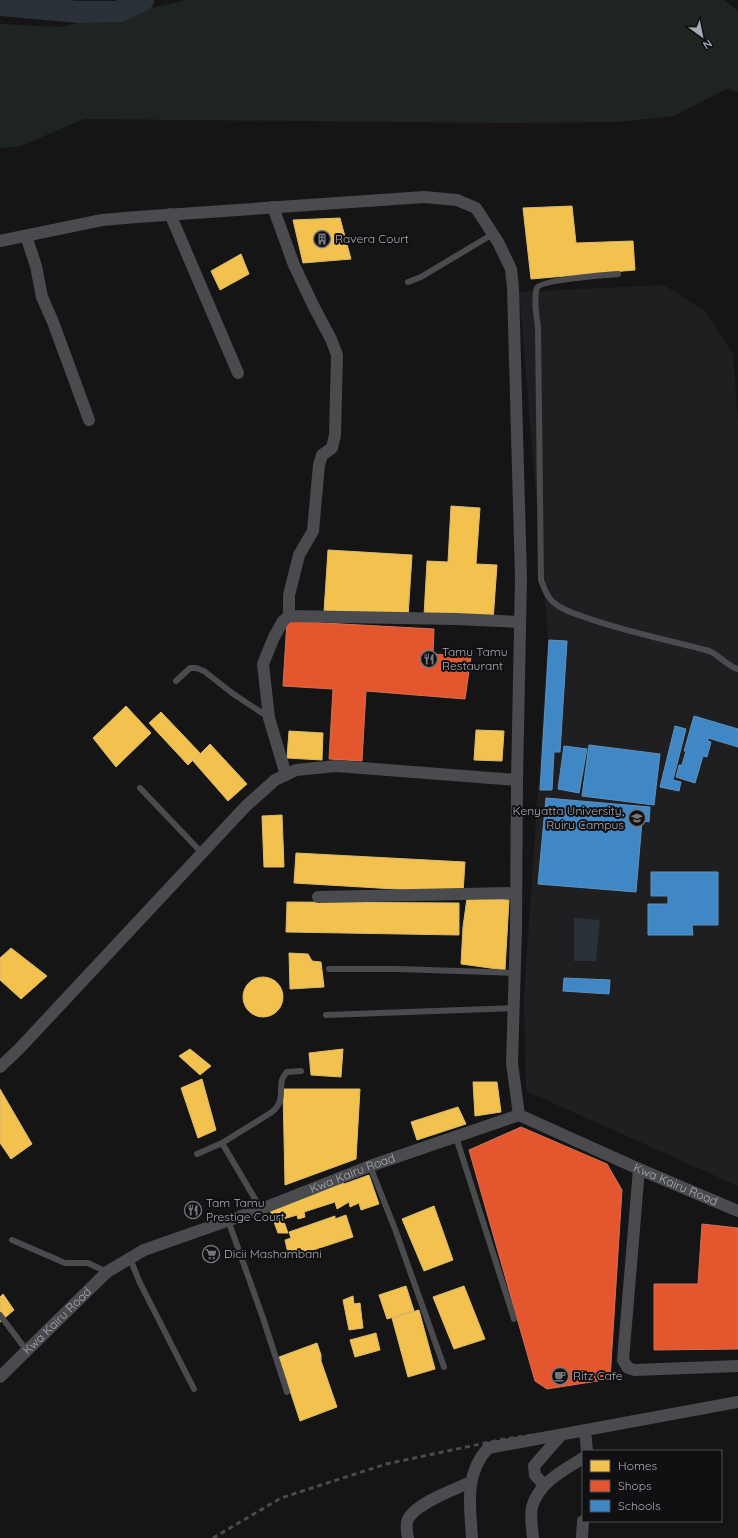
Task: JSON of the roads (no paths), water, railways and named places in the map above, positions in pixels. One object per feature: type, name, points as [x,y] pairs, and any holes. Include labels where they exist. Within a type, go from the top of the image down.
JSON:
[{"type":"street","points":[[0,241],[102,220],[424,197],[457,200],[476,208],[493,234],[511,269],[513,288],[514,371],[521,578],[515,973],[512,1063],[520,1115]]},
{"type":"street","points":[[273,207],[294,265],[314,308],[331,339],[337,355],[335,435],[332,448],[322,455],[319,465],[313,531],[299,555],[289,595],[289,616]]},
{"type":"street","points":[[170,214],[238,373]]},
{"type":"street","points":[[26,236],[36,266],[42,297],[54,322],[89,420]]},
{"type":"street","points":[[286,775],[269,718],[263,664],[274,637],[283,621],[289,616],[458,619],[520,622]]},
{"type":"street","points":[[0,1067],[19,1049],[246,806],[275,780],[296,770],[336,766],[517,780]]},
{"type":"street","points":[[318,897],[516,893]]},
{"type":"street","name":"Kwa Kairu Road","points":[[0,1377],[107,1272],[144,1250],[261,1209],[370,1166],[520,1115],[639,1169],[738,1211]]},
{"type":"street","points":[[639,1169],[623,1360],[628,1368],[635,1370],[738,1366]]},
{"type":"street","points":[[472,1538],[469,1494],[471,1482],[478,1461],[488,1448],[738,1402]]},
{"type":"street","points":[[586,1430],[587,1450]]},
{"type":"street","points":[[544,1485],[535,1475],[534,1466],[561,1435]]},
{"type":"street","points":[[533,1538],[532,1508],[537,1494],[552,1478],[582,1459]]},
{"type":"street","points":[[408,1538],[407,1522],[415,1511],[425,1503],[471,1482]]},
{"type":"street","points":[[582,1538],[583,1522]]},
{"type":"lane","points":[[408,282],[421,277],[493,234]]},
{"type":"lane","points":[[618,274],[553,281],[540,284],[536,288],[535,298],[538,328],[542,580],[545,593],[552,602],[560,608],[612,626],[709,651],[717,654],[731,666],[738,669]]},
{"type":"lane","points":[[176,681],[190,668],[196,668],[204,671],[232,693],[269,718]]},
{"type":"lane","points":[[140,788],[202,853]]},
{"type":"lane","points":[[329,969],[398,969],[515,973]]},
{"type":"lane","points":[[326,1015],[514,1008]]},
{"type":"lane","points":[[197,1154],[222,1143],[272,1112],[278,1106],[281,1098],[280,1083],[282,1077],[286,1072],[301,1071]]},
{"type":"lane","points":[[456,1137],[514,1319]]},
{"type":"lane","points":[[222,1143],[261,1209]]},
{"type":"lane","points":[[370,1166],[395,1229],[444,1367]]},
{"type":"lane","points":[[228,1220],[263,1318],[287,1392]]},
{"type":"lane","points":[[12,1240],[65,1263],[88,1263],[107,1272]]},
{"type":"lane","points":[[130,1258],[194,1389]]},
{"type":"lane","points":[[0,1315],[27,1351]]},
{"type":"waterway","points":[[0,5],[79,12],[120,11],[143,0]]},
{"type":"railway","points":[[213,1538],[281,1498],[386,1464],[504,1439],[691,1413],[738,1402]]},
{"type":"place","name":"Ravera Court","points":[[322,239]]},
{"type":"place","name":"Tamu Tamu Restaurant","points":[[429,659]]},
{"type":"place","name":"Kenyatta University, Ruiru Campus","points":[[637,818]]},
{"type":"place","name":"Tam Tamu Prestige Court","points":[[193,1210]]},
{"type":"place","name":"Dicii Mashambani","points":[[211,1254]]},
{"type":"place","name":"Ritz Cafe","points":[[560,1376]]}]
